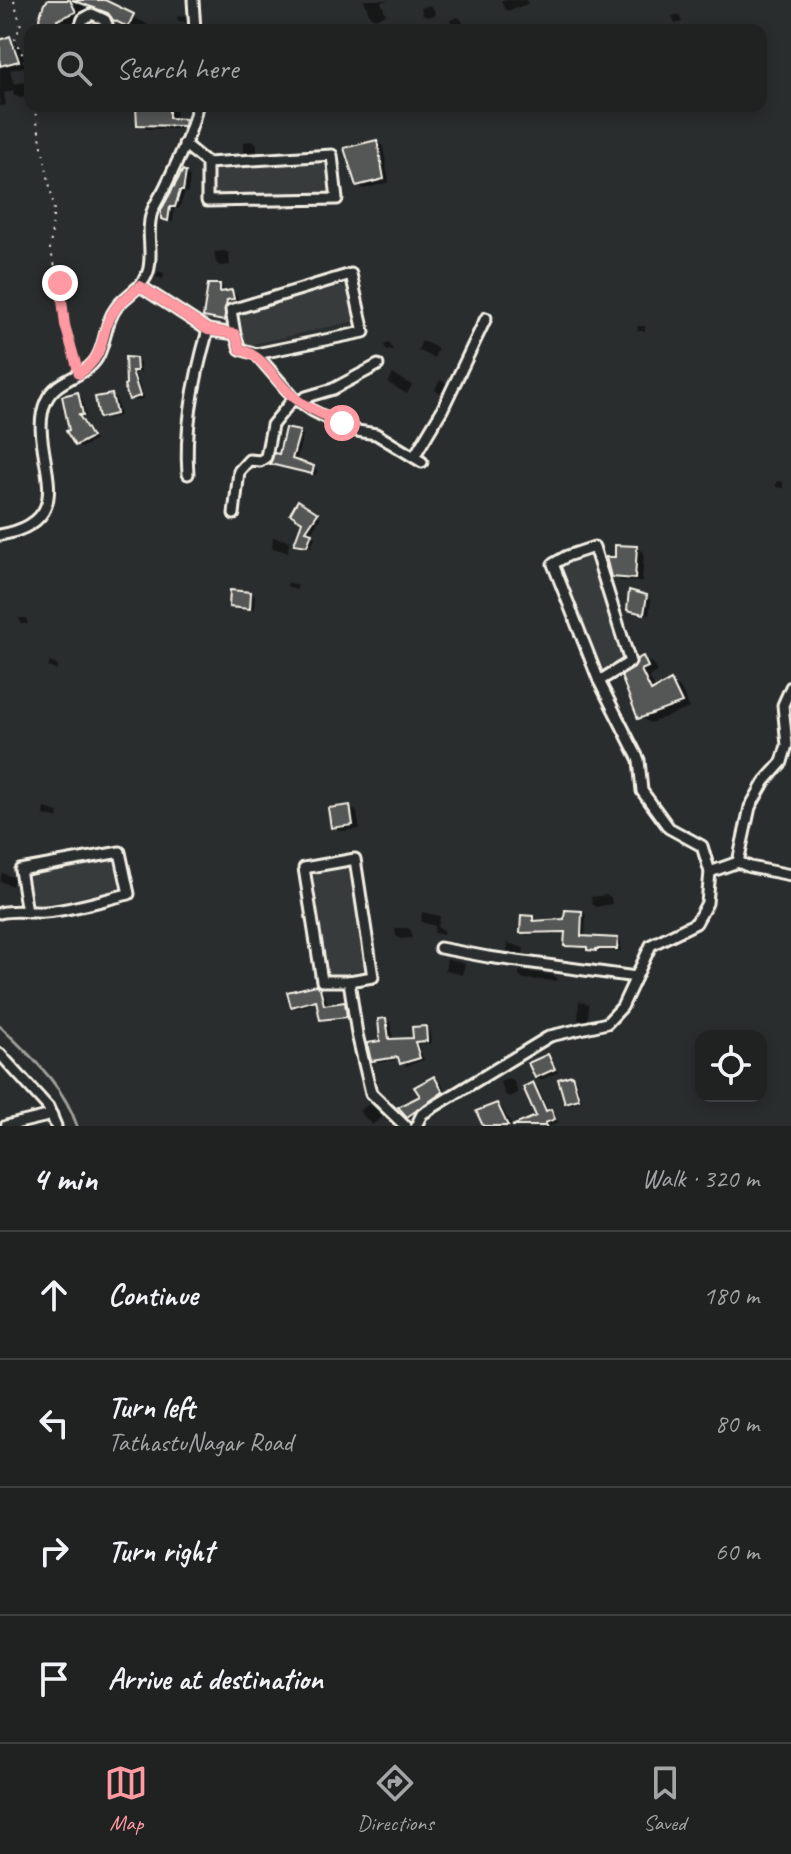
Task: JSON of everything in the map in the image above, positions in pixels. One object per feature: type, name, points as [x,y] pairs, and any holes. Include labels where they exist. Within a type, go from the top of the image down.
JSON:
[{"type":"street","points":[[193,0],[195,24]]},
{"type":"street","points":[[81,24],[83,19],[92,14],[107,24]]},
{"type":"street","points":[[0,535],[28,526],[44,510],[50,480],[41,417],[44,403],[51,391],[63,381],[91,366],[99,355],[116,308],[140,286],[148,273],[152,211],[184,144],[195,112]]},
{"type":"street","points":[[184,144],[207,163],[332,155],[337,199],[207,201],[207,163]]},
{"type":"street","points":[[351,274],[364,332],[256,354],[240,349],[235,334],[231,310],[351,274]]},
{"type":"street","points":[[140,286],[208,330],[235,334]]},
{"type":"street","points":[[256,354],[297,400],[351,430],[376,434],[418,459],[486,318]]},
{"type":"street","points":[[188,474],[188,428],[208,330]]},
{"type":"street","points":[[234,514],[239,471],[249,460],[260,461],[266,457],[272,425],[297,400],[333,389],[378,365]]},
{"type":"street","points":[[416,1126],[422,1114],[550,1036],[607,1023],[622,1007],[651,945],[696,923],[707,903],[710,872],[702,846],[669,828],[642,791],[639,760],[599,681],[553,564],[594,547],[630,662],[599,681]]},
{"type":"street","points":[[738,862],[750,807],[785,753],[783,705],[791,687]]},
{"type":"street","points":[[0,913],[13,910],[27,912],[48,912],[129,894],[120,852],[20,870],[27,912]]},
{"type":"street","points":[[355,859],[373,977],[349,981],[322,981],[304,868],[355,859]]},
{"type":"street","points":[[710,872],[738,862],[791,875]]},
{"type":"street","points":[[440,948],[636,977]]},
{"type":"street","points":[[349,981],[371,1093],[405,1126]]},
{"type":"street","points":[[0,1054],[48,1107],[56,1126]]},
{"type":"street","points":[[6,1126],[52,1115]]},
{"type":"path","points":[[14,0],[21,26],[15,38],[24,58]]},
{"type":"path","points":[[35,112],[54,207],[50,249],[60,283],[65,325],[79,374]]},
{"type":"shaded area","points":[[326,158],[330,193],[214,204],[211,169]]},
{"type":"shaded area","points":[[347,285],[355,321],[246,346],[237,311]]},
{"type":"shaded area","points":[[591,554],[629,661],[599,672],[561,565]]},
{"type":"shaded area","points":[[113,857],[119,890],[30,907],[23,874]]},
{"type":"shaded area","points":[[350,866],[365,970],[328,975],[313,871]]},
{"type":"building","points":[[48,0],[70,0],[76,12],[57,20],[58,24],[42,24],[39,18]]},
{"type":"building","points":[[72,0],[105,0],[134,14],[129,24],[122,24],[108,13]]},
{"type":"building","points":[[10,36],[19,61],[0,66],[0,40]]},
{"type":"building","points":[[136,112],[169,112],[169,118],[185,119],[184,126],[137,125]]},
{"type":"building","points":[[377,140],[384,179],[356,186],[344,148]]},
{"type":"building","points":[[183,170],[186,172],[183,191],[180,191],[175,207],[170,207],[168,221],[161,219],[161,210]]},
{"type":"building","points":[[208,284],[220,284],[220,292],[232,290],[234,299],[227,300],[224,321],[203,317]]},
{"type":"building","points":[[125,357],[136,358],[137,371],[132,371],[140,396],[129,400],[124,385]]},
{"type":"building","points":[[78,392],[83,415],[79,415],[92,437],[75,446],[66,431],[69,430],[62,396]]},
{"type":"building","points":[[112,394],[116,414],[99,418],[95,397]]},
{"type":"building","points":[[285,428],[300,431],[292,459],[314,466],[312,474],[270,464],[274,453],[279,454]]},
{"type":"building","points":[[298,500],[318,513],[306,531],[312,533],[307,546],[294,544],[302,522],[290,514]]},
{"type":"building","points":[[615,545],[637,546],[635,579],[611,577],[606,557],[615,557]]},
{"type":"building","points":[[230,590],[251,592],[250,609],[229,607]]},
{"type":"building","points":[[629,590],[647,595],[644,614],[627,610]]},
{"type":"building","points":[[643,656],[648,667],[641,670],[651,691],[671,680],[682,703],[638,719],[621,676],[634,668],[637,659]]},
{"type":"building","points":[[350,805],[353,825],[331,828],[328,808]]},
{"type":"building","points":[[565,910],[582,911],[581,936],[618,938],[617,949],[596,951],[587,950],[587,947],[564,946],[565,932],[520,933],[521,915],[533,916],[533,921],[564,919]]},
{"type":"building","points":[[316,985],[320,988],[324,1005],[345,1002],[347,1017],[320,1020],[316,1000],[291,1007],[287,992]]},
{"type":"building","points":[[386,1018],[389,1039],[413,1038],[412,1027],[426,1026],[427,1041],[415,1042],[420,1058],[400,1064],[398,1057],[371,1061],[367,1043],[380,1041],[378,1019]]},
{"type":"building","points":[[548,1054],[555,1069],[535,1078],[528,1063]]},
{"type":"building","points":[[572,1075],[579,1099],[565,1103],[558,1079]]},
{"type":"building","points":[[434,1076],[443,1092],[407,1117],[398,1107],[420,1096],[414,1087]]},
{"type":"building","points":[[533,1082],[546,1111],[551,1109],[555,1119],[545,1123],[546,1126],[512,1126],[536,1116],[523,1087]]},
{"type":"building","points":[[497,1103],[508,1126],[483,1126],[476,1111]]},
{"type":"waterway","points":[[0,1026],[55,1084],[77,1126]]},
{"type":"route","points":[[60,283],[65,325],[79,374],[91,366],[99,355],[116,308],[140,286],[208,330],[235,334],[240,349],[256,354],[294,398],[313,411],[342,423]]}]
